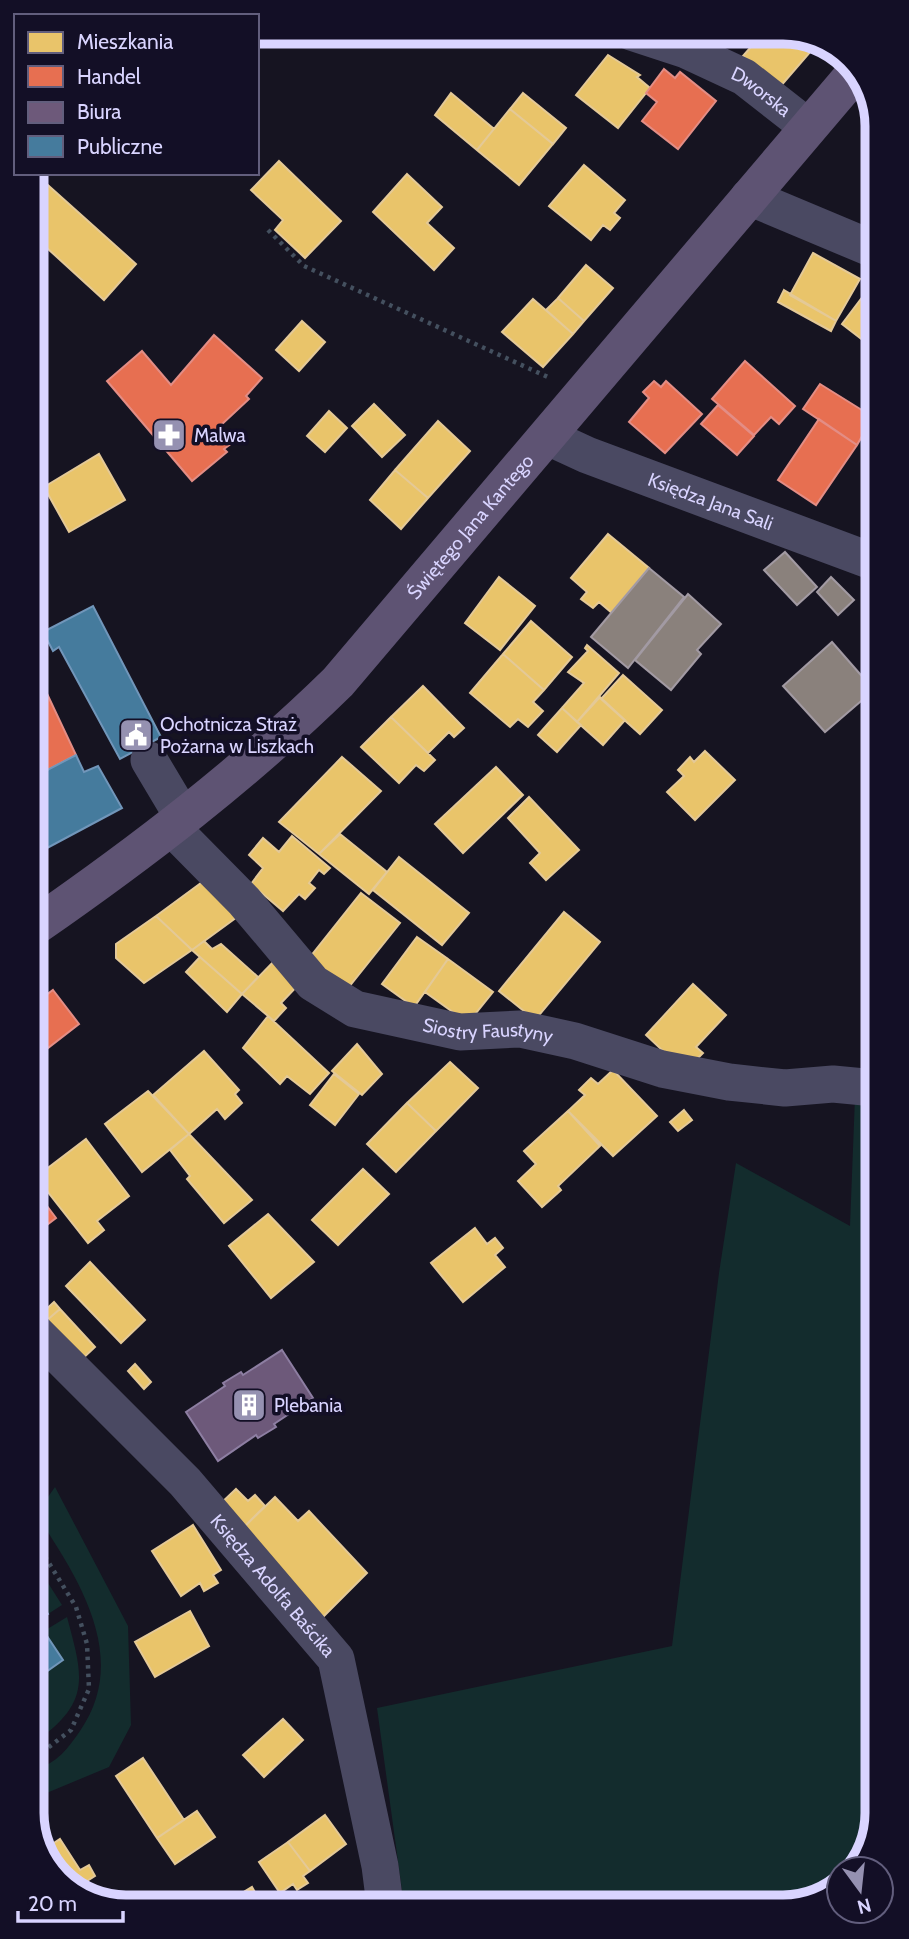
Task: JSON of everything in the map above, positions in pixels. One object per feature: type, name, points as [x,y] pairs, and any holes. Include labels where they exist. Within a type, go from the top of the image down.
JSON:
[{"type":"main road","name":"Świętego Jana Kantego","points":[[44,920],[177,822],[281,738],[338,682],[391,616],[397,613],[548,437],[850,79]]},
{"type":"street","name":"Dworska","points":[[668,44],[744,78],[808,127]]},
{"type":"street","points":[[750,197],[865,246]]},
{"type":"street","name":"Księdza Jana Sali","points":[[548,437],[587,455],[865,559]]},
{"type":"street","name":"Siostry Faustyny","points":[[149,760],[177,822],[313,983],[355,1009],[460,1032],[520,1029],[575,1041],[662,1069],[729,1082],[785,1088],[834,1084],[865,1087]]},
{"type":"street","name":"Księdza Adolfa Baścika","points":[[44,1341],[185,1482],[336,1659],[380,1866],[383,1895]]},
{"type":"path","points":[[268,230],[304,266],[561,383]]},
{"type":"path","points":[[44,1555],[76,1606],[87,1644],[89,1689],[71,1730],[44,1751]]},
{"type":"green space","points":[[855,1097],[865,1098],[865,1813],[864,1829],[857,1849],[853,1855],[825,1855],[825,1883],[794,1895],[403,1895],[377,1708],[672,1646],[719,1273],[736,1163],[850,1226]]},
{"type":"green space","points":[[55,1487],[128,1626],[131,1725],[109,1767],[44,1794],[44,1766],[67,1749],[80,1731],[94,1703],[101,1675],[100,1647],[93,1619],[68,1564],[44,1526],[44,1503]]},
{"type":"green space","points":[[44,1577],[62,1605],[48,1614],[44,1608]]},
{"type":"green space","points":[[67,1617],[79,1671],[75,1700],[67,1713],[44,1735],[44,1674],[63,1661],[44,1631]]},
{"type":"building: Mieszkania","points":[[754,44],[788,44],[813,49],[779,88],[743,56]]},
{"type":"building: Mieszkania","points":[[608,55],[640,75],[637,77],[650,88],[618,128],[576,95]]},
{"type":"building: Mieszkania","points":[[451,93],[494,129],[477,150],[435,115]]},
{"type":"building: Mieszkania","points":[[523,93],[566,128],[553,144],[510,109]]},
{"type":"building: Mieszkania","points":[[510,109],[553,144],[519,185],[477,150]]},
{"type":"building: Mieszkania","points":[[279,161],[341,221],[305,258],[275,230],[283,220],[251,190]]},
{"type":"building: Mieszkania","points":[[584,165],[625,200],[614,213],[620,218],[610,230],[603,225],[591,240],[549,206]]},
{"type":"building: Mieszkania","points":[[407,174],[442,207],[427,223],[454,248],[434,270],[373,212]]},
{"type":"building: Mieszkania","points":[[44,182],[136,264],[104,300],[44,245]]},
{"type":"building: Mieszkania","points":[[813,253],[860,279],[836,321],[790,295]]},
{"type":"building: Mieszkania","points":[[586,265],[613,288],[584,321],[558,298]]},
{"type":"building: Mieszkania","points":[[784,290],[836,321],[831,331],[778,302]]},
{"type":"building: Mieszkania","points":[[865,294],[865,342],[842,324]]},
{"type":"building: Mieszkania","points":[[558,298],[584,321],[573,334],[546,310]]},
{"type":"building: Mieszkania","points":[[533,299],[573,334],[543,367],[502,332]]},
{"type":"building: Mieszkania","points":[[302,321],[325,342],[299,371],[276,350]]},
{"type":"building: Mieszkania","points":[[374,404],[405,435],[382,457],[352,426]]},
{"type":"building: Mieszkania","points":[[329,411],[347,428],[325,452],[307,436]]},
{"type":"building: Mieszkania","points":[[438,421],[470,451],[428,498],[395,470]]},
{"type":"building: Mieszkania","points":[[99,454],[125,500],[69,532],[44,487]]},
{"type":"building: Mieszkania","points":[[395,470],[428,498],[401,529],[370,500]]},
{"type":"building: Mieszkania","points":[[608,534],[649,568],[612,613],[599,602],[593,608],[581,599],[587,592],[571,578]]},
{"type":"building: Mieszkania","points":[[499,577],[535,606],[500,650],[465,623]]},
{"type":"building: Mieszkania","points":[[531,621],[572,657],[544,690],[503,654]]},
{"type":"building: Mieszkania","points":[[587,645],[619,673],[577,722],[562,708],[584,683],[568,672],[588,651],[585,648]]},
{"type":"building: Mieszkania","points":[[503,654],[544,690],[533,702],[543,711],[528,727],[518,719],[510,727],[470,693]]},
{"type":"building: Mieszkania","points":[[623,675],[662,710],[640,734],[601,699]]},
{"type":"building: Mieszkania","points":[[423,686],[464,728],[454,737],[449,732],[428,753],[391,717]]},
{"type":"building: Mieszkania","points":[[600,697],[625,720],[603,745],[577,722]]},
{"type":"building: Mieszkania","points":[[562,708],[581,725],[557,752],[538,735]]},
{"type":"building: Mieszkania","points":[[391,717],[435,760],[424,771],[416,765],[399,783],[361,747]]},
{"type":"building: Mieszkania","points":[[705,751],[735,780],[695,820],[667,792],[684,776],[678,770],[690,757],[694,762]]},
{"type":"building: Mieszkania","points":[[342,757],[381,791],[319,854],[279,822]]},
{"type":"building: Mieszkania","points":[[496,767],[523,795],[463,853],[435,824]]},
{"type":"building: Mieszkania","points":[[529,797],[579,850],[546,880],[530,863],[540,853],[508,818]]},
{"type":"building: Mieszkania","points":[[340,834],[387,872],[369,894],[319,854]]},
{"type":"building: Mieszkania","points":[[292,836],[330,868],[324,874],[319,870],[309,883],[315,888],[305,899],[299,894],[283,911],[251,884],[263,868],[249,855],[263,838],[279,852]]},
{"type":"building: Mieszkania","points":[[399,857],[469,913],[442,945],[373,890]]},
{"type":"building: Mieszkania","points":[[205,880],[244,912],[192,950],[156,916]]},
{"type":"building: Mieszkania","points":[[361,893],[400,923],[344,993],[306,962]]},
{"type":"building: Mieszkania","points":[[564,912],[600,942],[535,1020],[499,991]]},
{"type":"building: Mieszkania","points":[[156,916],[192,950],[144,983],[116,958],[116,944]]},
{"type":"building: Mieszkania","points":[[417,937],[448,959],[414,1007],[382,984]]},
{"type":"building: Mieszkania","points":[[204,941],[212,949],[221,944],[258,977],[242,994],[192,950]]},
{"type":"building: Mieszkania","points":[[281,954],[303,980],[281,1003],[286,1008],[274,1021],[242,994]]},
{"type":"building: Mieszkania","points":[[200,957],[242,994],[227,1012],[186,972]]},
{"type":"building: Mieszkania","points":[[448,959],[493,992],[468,1023],[425,992]]},
{"type":"building: Mieszkania","points":[[693,984],[726,1015],[696,1047],[703,1053],[691,1065],[679,1066],[646,1035]]},
{"type":"building: Mieszkania","points":[[268,1016],[329,1073],[310,1094],[287,1076],[280,1084],[243,1048]]},
{"type":"building: Mieszkania","points":[[357,1044],[382,1074],[362,1095],[332,1071]]},
{"type":"building: Mieszkania","points":[[204,1051],[239,1090],[235,1094],[242,1103],[225,1119],[217,1109],[189,1134],[153,1095]]},
{"type":"building: Mieszkania","points":[[450,1062],[478,1088],[436,1131],[407,1103]]},
{"type":"building: Mieszkania","points":[[613,1070],[657,1116],[613,1156],[568,1111],[585,1095],[579,1090],[591,1078],[598,1084]]},
{"type":"building: Mieszkania","points":[[334,1074],[359,1094],[335,1125],[310,1105]]},
{"type":"building: Mieszkania","points":[[148,1091],[189,1134],[142,1172],[105,1124]]},
{"type":"building: Mieszkania","points":[[407,1103],[436,1131],[396,1172],[367,1144]]},
{"type":"building: Mieszkania","points":[[684,1110],[692,1120],[678,1131],[670,1122]]},
{"type":"building: Mieszkania","points":[[568,1111],[600,1146],[558,1186],[561,1190],[542,1207],[518,1181],[536,1164],[524,1151]]},
{"type":"building: Mieszkania","points":[[189,1134],[252,1200],[224,1223],[187,1179],[190,1176],[170,1150]]},
{"type":"building: Mieszkania","points":[[86,1139],[129,1196],[97,1221],[104,1230],[88,1243],[44,1187],[44,1171]]},
{"type":"building: Mieszkania","points":[[363,1169],[389,1194],[338,1245],[312,1220]]},
{"type":"building: Mieszkania","points":[[268,1214],[314,1262],[271,1298],[229,1246]]},
{"type":"building: Mieszkania","points":[[475,1228],[487,1244],[495,1238],[503,1248],[495,1255],[505,1267],[463,1302],[431,1263]]},
{"type":"building: Mieszkania","points":[[90,1262],[145,1320],[121,1343],[66,1286]]},
{"type":"building: Mieszkania","points":[[54,1302],[60,1309],[46,1321],[44,1311]]},
{"type":"building: Mieszkania","points":[[60,1309],[95,1347],[81,1360],[46,1321]]},
{"type":"building: Mieszkania","points":[[135,1364],[151,1382],[144,1389],[128,1371]]},
{"type":"building: Mieszkania","points":[[236,1489],[248,1501],[255,1495],[265,1506],[240,1531],[218,1506]]},
{"type":"building: Mieszkania","points":[[275,1497],[298,1521],[309,1511],[367,1573],[323,1617],[239,1532]]},
{"type":"building: Mieszkania","points":[[193,1525],[221,1570],[213,1575],[218,1583],[204,1591],[200,1583],[181,1596],[152,1551]]},
{"type":"building: Mieszkania","points":[[190,1611],[209,1646],[155,1677],[135,1642]]},
{"type":"building: Mieszkania","points":[[283,1719],[303,1740],[264,1777],[243,1755]]},
{"type":"building: Mieszkania","points":[[143,1758],[184,1820],[157,1838],[116,1776]]},
{"type":"building: Mieszkania","points":[[197,1811],[215,1837],[175,1864],[157,1838]]},
{"type":"building: Mieszkania","points":[[325,1815],[346,1844],[310,1871],[288,1842]]},
{"type":"building: Mieszkania","points":[[60,1839],[80,1870],[89,1865],[95,1876],[84,1883],[76,1878],[61,1863],[50,1845]]},
{"type":"building: Mieszkania","points":[[288,1842],[310,1871],[303,1876],[308,1883],[297,1890],[293,1884],[280,1893],[259,1862]]},
{"type":"building: Mieszkania","points":[[252,1887],[257,1895],[239,1895]]},
{"type":"building: Handel","points":[[664,69],[675,78],[680,72],[716,101],[678,149],[642,121],[657,102],[646,93]]},
{"type":"building: Handel","points":[[214,335],[262,378],[246,396],[249,399],[220,426],[235,441],[224,449],[227,452],[192,481],[107,381],[142,351],[171,385]]},
{"type":"building: Handel","points":[[745,361],[795,406],[779,424],[771,417],[754,435],[712,399]]},
{"type":"building: Handel","points":[[654,381],[661,387],[666,381],[702,414],[665,453],[629,422],[649,398],[643,392]]},
{"type":"building: Handel","points":[[820,384],[865,412],[865,431],[857,445],[803,409]]},
{"type":"building: Handel","points":[[718,405],[754,436],[737,455],[701,424]]},
{"type":"building: Handel","points":[[819,419],[857,445],[816,505],[778,480]]},
{"type":"building: Handel","points":[[44,687],[76,755],[44,772]]},
{"type":"building: Handel","points":[[53,990],[79,1024],[48,1048],[44,1043],[44,997]]},
{"type":"building: Handel","points":[[44,1202],[56,1218],[44,1227]]},
{"type":"building: Biura","name":"Plebania","points":[[282,1350],[313,1398],[274,1424],[276,1427],[258,1438],[256,1435],[218,1461],[186,1412],[225,1386],[223,1383],[241,1372],[243,1375]]},
{"type":"building: Publiczne","points":[[93,606],[161,737],[120,759],[59,647],[53,651],[44,631]]},
{"type":"building: Publiczne","points":[[76,755],[84,772],[98,766],[122,808],[44,850],[44,772]]},
{"type":"building: Publiczne","points":[[44,1632],[63,1660],[44,1673]]},
{"type":"building: Przemysł","points":[[785,552],[817,587],[797,605],[764,570]]},
{"type":"building: Przemysł","points":[[649,568],[684,597],[628,668],[591,637]]},
{"type":"building: Przemysł","points":[[831,577],[854,600],[838,615],[817,592]]},
{"type":"building: Przemysł","points":[[688,594],[721,624],[697,650],[701,654],[671,690],[635,660]]},
{"type":"building: Przemysł","points":[[832,642],[865,680],[865,698],[825,732],[783,686]]},
{"type":"place","name":"Malwa","points":[[169,435]]},
{"type":"place","name":"Ochotnicza Straż Pożarna w Liszkach","points":[[136,735]]},
{"type":"place","name":"Plebania","points":[[249,1405]]}]
